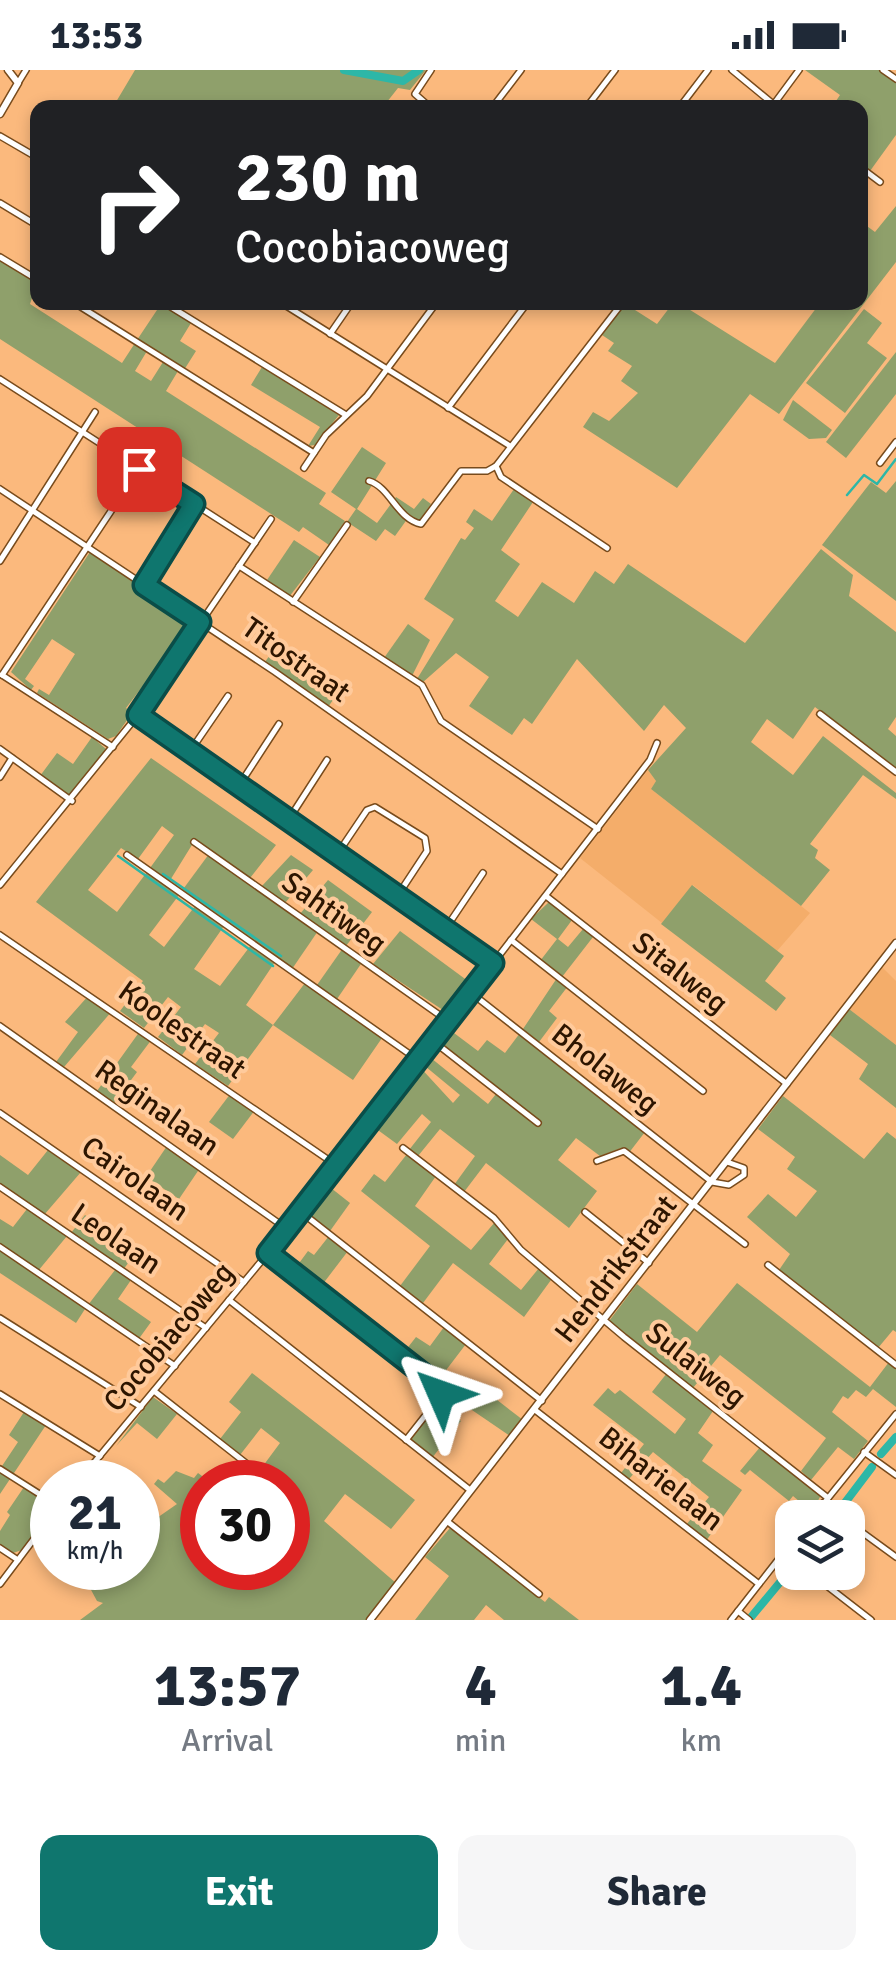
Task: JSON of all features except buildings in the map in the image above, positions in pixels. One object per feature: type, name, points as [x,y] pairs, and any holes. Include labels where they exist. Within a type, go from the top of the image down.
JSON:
[{"type":"street","points":[[8,70],[18,83]]},
{"type":"street","points":[[0,114],[26,70]]},
{"type":"street","points":[[423,100],[415,91],[431,70]]},
{"type":"street","points":[[498,100],[521,70]]},
{"type":"street","points":[[592,100],[615,70]]},
{"type":"street","points":[[685,100],[708,70]]},
{"type":"street","points":[[732,70],[767,100]]},
{"type":"street","points":[[778,100],[799,70]]},
{"type":"street","points":[[883,70],[896,80]]},
{"type":"street","points":[[0,136],[30,153]]},
{"type":"street","points":[[868,173],[880,182]]},
{"type":"street","points":[[0,203],[30,221]]},
{"type":"street","points":[[0,257],[30,275]]},
{"type":"street","points":[[86,310],[314,453]]},
{"type":"street","points":[[176,310],[346,415]]},
{"type":"street","points":[[292,310],[510,446]]},
{"type":"street","points":[[330,334],[346,310]]},
{"type":"street","points":[[304,468],[387,370],[431,310]]},
{"type":"street","points":[[448,408],[522,310]]},
{"type":"street","points":[[369,481],[377,484],[393,505],[419,525],[461,472],[488,471],[496,466],[617,310]]},
{"type":"street","points":[[0,379],[255,543]]},
{"type":"street","points":[[0,561],[95,412]]},
{"type":"street","points":[[880,463],[896,442]]},
{"type":"street","points":[[496,466],[502,478],[607,548]]},
{"type":"street","points":[[113,747],[1,674],[139,469]]},
{"type":"street","name":"Titostraat","points":[[0,489],[200,622],[562,874]]},
{"type":"street","points":[[144,585],[194,504]]},
{"type":"street","points":[[0,885],[138,715],[271,519]]},
{"type":"street","points":[[293,602],[347,524]]},
{"type":"street","points":[[239,566],[422,686],[441,721],[598,829]]},
{"type":"street","points":[[190,750],[228,696]]},
{"type":"street","points":[[820,714],[896,772]]},
{"type":"street","points":[[138,715],[493,963]]},
{"type":"street","points":[[240,784],[279,724]]},
{"type":"street","name":"Cocobiacoweg","points":[[97,1460],[288,1229],[598,829],[650,760],[657,743]]},
{"type":"street","points":[[0,749],[72,801]]},
{"type":"street","points":[[0,777],[12,758]]},
{"type":"street","points":[[290,819],[327,760]]},
{"type":"street","points":[[338,853],[367,810],[374,807],[425,838],[427,851],[398,895]]},
{"type":"street","name":"Sahtiweg","points":[[194,842],[448,1021]]},
{"type":"street","points":[[128,856],[418,1060]]},
{"type":"street","points":[[446,928],[483,873]]},
{"type":"street","name":"Sitalweg","points":[[546,896],[787,1084]]},
{"type":"street","name":"Koolestraat","points":[[0,935],[337,1166]]},
{"type":"street","points":[[511,940],[703,1091]]},
{"type":"street","name":"Hendrikstraat","points":[[370,1620],[896,943]]},
{"type":"street","name":"Bholaweg","points":[[470,992],[712,1182]]},
{"type":"street","name":"Reginalaan","points":[[0,1026],[288,1229]]},
{"type":"street","points":[[433,1041],[538,1123]]},
{"type":"street","name":"Cairolaan","points":[[0,1113],[244,1283]]},
{"type":"street","name":"Sulaiweg","points":[[403,1148],[494,1218],[521,1250],[825,1500]]},
{"type":"street","points":[[598,1160],[622,1150],[744,1244]]},
{"type":"street","points":[[712,1182],[724,1186],[744,1175],[744,1168],[728,1162]]},
{"type":"street","name":"Leolaan","points":[[0,1187],[206,1328]]},
{"type":"street","points":[[301,1212],[542,1401]]},
{"type":"street","points":[[584,1212],[650,1263]]},
{"type":"street","points":[[0,1248],[174,1366]]},
{"type":"street","points":[[268,1253],[439,1388],[436,1402],[406,1440]]},
{"type":"street","points":[[768,1264],[896,1365]]},
{"type":"street","points":[[229,1300],[472,1492]]},
{"type":"street","points":[[0,1318],[141,1407]]},
{"type":"street","points":[[154,1391],[242,1460]]},
{"type":"street","points":[[0,1394],[100,1456]]},
{"type":"street","name":"Biharielaan","points":[[535,1410],[759,1584]]},
{"type":"street","points":[[825,1500],[896,1414]]},
{"type":"street","points":[[864,1452],[896,1475]]},
{"type":"street","points":[[0,1469],[30,1488]]},
{"type":"street","points":[[448,1522],[538,1594]]},
{"type":"street","name":"Sulaiweg","points":[[865,1535],[896,1557]]},
{"type":"street","points":[[0,1584],[30,1544]]},
{"type":"street","points":[[0,1548],[18,1560]]},
{"type":"street","points":[[731,1620],[775,1564]]},
{"type":"street","points":[[833,1590],[872,1620]]},
{"type":"street","points":[[738,1611],[749,1620]]},
{"type":"shaded area","points":[[648,770],[656,781],[651,789],[810,913],[777,951],[693,885],[662,923],[580,858]]},
{"type":"shaded area","points":[[882,967],[896,981],[896,1045],[849,1009]]},
{"type":"green space","points":[[135,70],[426,70],[410,90],[398,88],[389,100],[117,100]]},
{"type":"green space","points":[[805,70],[880,70],[896,82],[896,135],[870,171],[868,100],[837,100],[840,95]]},
{"type":"green space","points":[[896,206],[896,262],[868,298],[868,227],[875,232]]},
{"type":"green space","points":[[0,260],[30,279],[30,310],[39,310],[122,363],[135,343],[147,351],[135,371],[151,381],[163,362],[178,371],[166,391],[326,493],[319,504],[345,521],[329,545],[303,527],[299,532],[0,339]]},
{"type":"green space","points":[[157,310],[170,310],[191,323],[180,341],[196,351],[184,370],[137,340]]},
{"type":"green space","points":[[618,310],[635,310],[657,324],[668,310],[690,310],[775,363],[815,310],[859,310],[779,414],[750,394],[677,488],[583,427],[593,412],[609,421],[638,393],[621,381],[632,366],[608,351],[614,343],[599,333]]},
{"type":"green space","points":[[863,310],[882,323],[867,343],[887,358],[845,413],[806,383]]},
{"type":"green space","points":[[896,352],[896,394],[846,458],[826,442]]},
{"type":"green space","points":[[262,367],[339,415],[315,445],[308,446],[320,427],[251,385]]},
{"type":"green space","points":[[793,400],[832,430],[826,438],[809,439],[783,420]]},
{"type":"green space","points":[[362,447],[386,463],[357,509],[377,523],[396,497],[414,509],[423,498],[431,504],[417,524],[408,518],[395,536],[385,529],[376,541],[347,522],[356,509],[331,492]]},
{"type":"green space","points":[[896,481],[896,601],[822,545],[871,482],[886,493]]},
{"type":"green space","points":[[514,489],[533,502],[501,550],[520,564],[495,601],[518,617],[542,582],[574,603],[595,571],[614,584],[628,564],[745,643],[821,549],[853,575],[849,596],[896,632],[896,717],[888,729],[896,736],[896,769],[815,707],[793,739],[767,719],[751,742],[793,775],[823,736],[896,793],[896,799],[863,775],[810,844],[818,850],[815,858],[830,870],[801,906],[651,789],[656,781],[648,770],[686,728],[664,705],[644,731],[577,659],[532,724],[524,718],[512,735],[469,706],[489,677],[456,653],[422,683],[417,679],[454,619],[424,599],[461,538],[465,540],[474,528],[466,522],[474,509],[492,521]]},
{"type":"green space","points":[[294,540],[320,557],[289,597],[265,583]]},
{"type":"green space","points":[[90,552],[191,620],[189,631],[153,683],[148,690],[142,687],[126,708],[132,713],[116,736],[108,739],[37,693],[39,689],[49,695],[75,654],[52,639],[25,679],[34,686],[31,690],[11,672]]},
{"type":"green space","points":[[408,624],[430,640],[412,676],[384,658]]},
{"type":"green space","points":[[279,642],[343,686],[328,707],[265,662]]},
{"type":"green space","points":[[92,737],[106,749],[71,796],[40,776],[57,753],[73,764]]},
{"type":"green space","points":[[151,758],[276,845],[250,878],[195,840],[169,882],[150,868],[174,835],[162,826],[138,859],[121,848],[88,890],[117,912],[147,872],[179,895],[149,935],[164,947],[195,906],[224,926],[194,969],[220,986],[251,945],[275,962],[246,1005],[273,1025],[228,1086],[195,1064],[219,1033],[205,1024],[182,1055],[158,1037],[181,1007],[168,997],[144,1028],[120,1011],[143,981],[36,902]]},
{"type":"green space","points":[[209,854],[318,931],[292,969],[181,892]]},
{"type":"green space","points":[[291,855],[313,870],[285,903],[261,887]]},
{"type":"green space","points":[[328,880],[372,912],[346,946],[300,914]]},
{"type":"green space","points":[[692,885],[784,956],[765,981],[786,998],[776,1011],[661,924]]},
{"type":"green space","points":[[549,902],[572,920],[558,939],[568,947],[583,929],[593,937],[562,977],[540,961],[557,939],[531,919]]},
{"type":"green space","points":[[400,931],[472,984],[449,1014],[373,964]]},
{"type":"green space","points":[[343,948],[363,961],[337,999],[317,985]]},
{"type":"green space","points":[[557,978],[568,986],[549,1011],[557,1018],[539,1042],[523,1029]]},
{"type":"green space","points":[[305,983],[382,1038],[353,1080],[273,1025]]},
{"type":"green space","points":[[89,995],[112,1011],[64,1067],[56,1062],[78,1032],[65,1022]]},
{"type":"green space","points":[[849,1009],[896,1045],[896,1108],[859,1079],[868,1064],[830,1035]]},
{"type":"green space","points":[[140,1031],[152,1039],[131,1067],[137,1072],[114,1103],[97,1091]]},
{"type":"green space","points":[[454,1033],[478,1051],[487,1040],[505,1053],[520,1033],[645,1132],[628,1154],[621,1148],[600,1156],[576,1138],[558,1160],[597,1191],[569,1228],[486,1163],[464,1192],[454,1185],[475,1156],[440,1129],[418,1156],[409,1150],[431,1122],[422,1114],[397,1144],[371,1125],[418,1065],[453,1103],[460,1095],[420,1062],[426,1054],[488,1104],[496,1094],[435,1042],[441,1035]]},
{"type":"green space","points":[[231,1093],[255,1110],[233,1139],[209,1122]]},
{"type":"green space","points":[[783,1096],[864,1159],[887,1132],[896,1139],[896,1332],[893,1330],[878,1348],[779,1270],[790,1254],[747,1217],[768,1194],[796,1217],[817,1191],[787,1169],[795,1157],[758,1129]]},
{"type":"green space","points":[[167,1146],[200,1168],[179,1199],[146,1177]]},
{"type":"green space","points":[[48,1150],[81,1172],[44,1215],[0,1185],[0,1155],[28,1175]]},
{"type":"green space","points":[[407,1154],[436,1176],[415,1206],[471,1250],[495,1222],[508,1239],[489,1264],[521,1290],[539,1268],[551,1280],[524,1317],[453,1263],[423,1303],[400,1286],[430,1246],[361,1191],[374,1174],[385,1182]]},
{"type":"green space","points":[[326,1184],[350,1203],[330,1231],[307,1212]]},
{"type":"green space","points":[[27,1209],[67,1236],[38,1271],[0,1245],[0,1219],[13,1227]]},
{"type":"green space","points":[[85,1215],[137,1251],[123,1270],[71,1233]]},
{"type":"green space","points":[[329,1236],[348,1251],[319,1289],[294,1270],[308,1251],[314,1255]]},
{"type":"green space","points":[[0,1250],[85,1309],[76,1323],[0,1273]]},
{"type":"green space","points":[[115,1270],[131,1280],[118,1299],[151,1322],[138,1340],[88,1305]]},
{"type":"green space","points":[[737,1283],[870,1387],[889,1362],[896,1368],[896,1407],[873,1389],[866,1397],[856,1390],[848,1399],[843,1396],[832,1412],[868,1441],[854,1459],[838,1447],[811,1480],[801,1471],[826,1438],[720,1355],[693,1388],[609,1321],[637,1284],[697,1332]]},
{"type":"green space","points":[[444,1327],[466,1344],[437,1382],[402,1355],[416,1337],[430,1346]]},
{"type":"green space","points":[[252,1373],[415,1500],[391,1529],[345,1494],[324,1521],[396,1583],[366,1620],[80,1620],[103,1603],[97,1601],[91,1590],[160,1590],[160,1516],[177,1504],[160,1489],[160,1480],[164,1483],[176,1471],[180,1473],[180,1590],[310,1590],[310,1460],[267,1460],[280,1443],[261,1428],[240,1455],[220,1439],[241,1412],[229,1402]]},
{"type":"green space","points":[[667,1373],[713,1411],[698,1433],[713,1445],[702,1461],[742,1490],[706,1541],[686,1525],[709,1497],[653,1452],[629,1479],[621,1473],[644,1444],[593,1405],[608,1388],[615,1394],[620,1390],[675,1434],[686,1419],[652,1392]]},
{"type":"green space","points":[[483,1389],[523,1420],[510,1436],[469,1408]]},
{"type":"green space","points":[[153,1397],[177,1414],[157,1439],[137,1423],[116,1446]]},
{"type":"green space","points":[[438,1403],[461,1421],[432,1458],[410,1440]]},
{"type":"green space","points":[[24,1412],[46,1425],[0,1494],[0,1469],[18,1442],[9,1435]]},
{"type":"green space","points":[[761,1446],[821,1495],[818,1500],[798,1500],[793,1496],[788,1500],[750,1470],[745,1475],[740,1471]]},
{"type":"green space","points":[[24,1487],[30,1491],[30,1539],[22,1550],[13,1553],[0,1544],[0,1531],[10,1515],[7,1512]]},
{"type":"green space","points":[[450,1528],[545,1602],[549,1597],[579,1620],[504,1620],[486,1605],[474,1620],[415,1620],[449,1576],[425,1557]]},
{"type":"waterway","points":[[344,70],[403,81],[419,70]]},
{"type":"waterway","points":[[847,495],[864,475],[877,484],[896,459]]},
{"type":"waterway","points":[[118,856],[273,966]]},
{"type":"waterway","points":[[163,874],[281,956]]},
{"type":"waterway","points":[[881,1454],[896,1437]]},
{"type":"waterway","points":[[847,1500],[872,1467]]},
{"type":"waterway","points":[[752,1616],[775,1588]]},
{"type":"route","points":[[139,469],[194,504],[144,585],[200,622],[138,715],[493,963],[268,1253],[436,1384],[441,1394]]}]
